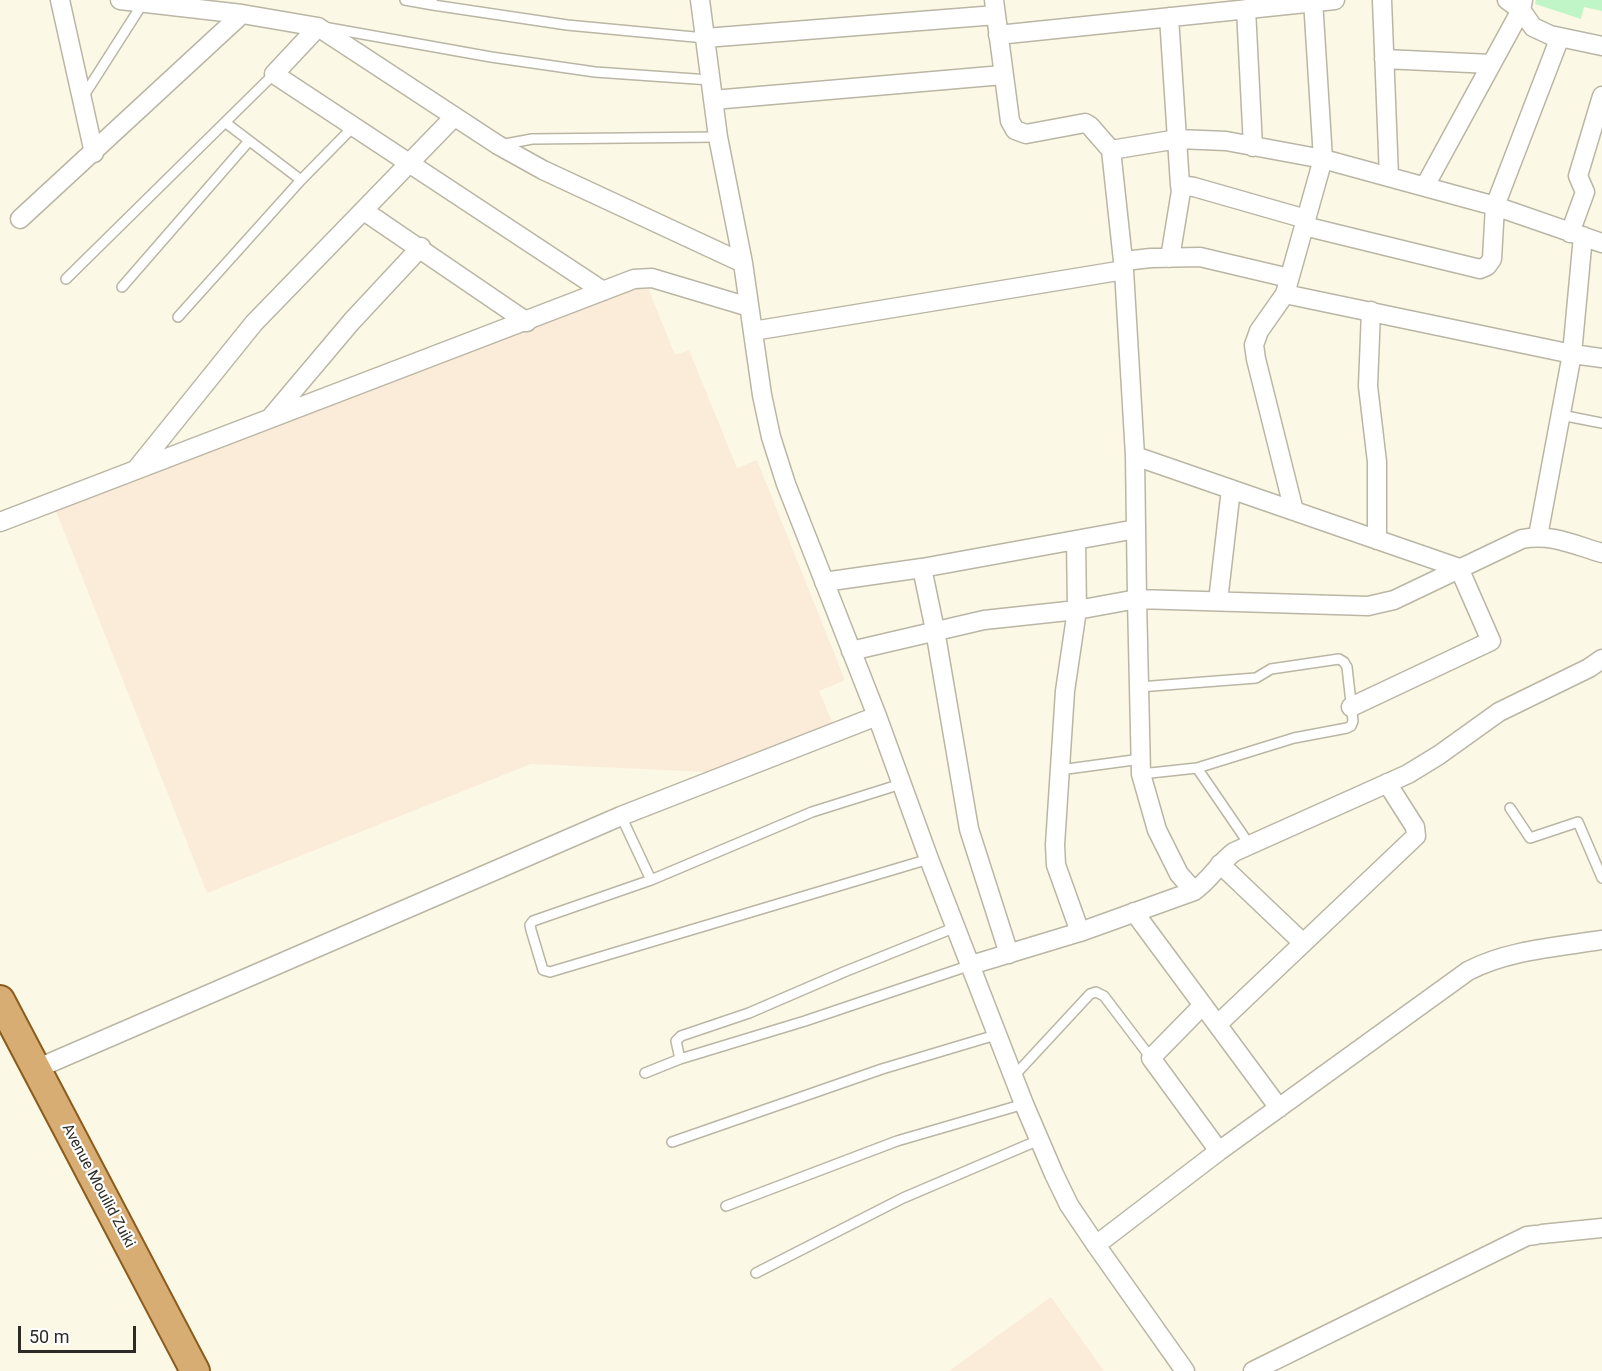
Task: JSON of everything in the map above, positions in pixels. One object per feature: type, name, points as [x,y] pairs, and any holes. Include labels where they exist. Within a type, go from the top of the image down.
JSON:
[{"type":"main road","name":"Avenue Mouilid Zuiki","points":[[0,1000],[195,1371]]},
{"type":"street","points":[[60,0],[94,153]]},
{"type":"street","points":[[120,0],[203,5],[318,27],[498,145],[543,170],[743,264]]},
{"type":"street","points":[[700,0],[718,137],[743,264],[762,395],[771,437],[786,483],[877,716],[928,859],[1039,1140],[1069,1205],[1185,1371]]},
{"type":"street","points":[[998,35],[1335,0]]},
{"type":"street","points":[[1382,0],[1389,177]]},
{"type":"street","points":[[1294,511],[1254,345],[1259,331],[1287,286],[1323,159],[1313,1]]},
{"type":"street","points":[[1517,3],[1533,27],[1550,35],[1602,46]]},
{"type":"street","points":[[1425,186],[1491,64],[1517,3]]},
{"type":"street","points":[[705,38],[995,8],[1010,121],[1015,130],[1026,134],[1085,123],[1111,150],[1124,265],[1135,456],[1141,767],[1157,830],[1179,874],[1194,891]]},
{"type":"street","points":[[1246,9],[1253,147]]},
{"type":"street","points":[[20,219],[242,14]]},
{"type":"street","points":[[1169,17],[1181,191],[1170,258]]},
{"type":"street","points":[[318,27],[274,74],[603,291]]},
{"type":"street","points":[[1180,184],[1305,222],[1480,269],[1487,266],[1492,259],[1495,206],[1560,37]]},
{"type":"street","points":[[1384,59],[1491,64]]},
{"type":"street","points":[[713,100],[1003,75]]},
{"type":"street","points":[[1538,536],[1572,354],[1576,234],[1585,192],[1578,176],[1602,96]]},
{"type":"street","points":[[136,469],[254,323],[454,117]]},
{"type":"street","points":[[1111,150],[1178,139],[1226,141],[1323,159],[1495,206],[1602,243]]},
{"type":"street","points":[[364,210],[527,322]]},
{"type":"street","points":[[270,417],[352,321],[421,248]]},
{"type":"street","points":[[753,331],[1124,265],[1170,258],[1200,257],[1371,311],[1572,354],[1602,358]]},
{"type":"street","points":[[0,522],[270,417],[527,322],[634,279],[652,278],[749,307]]},
{"type":"street","points":[[1371,311],[1368,386],[1377,462],[1377,540]]},
{"type":"street","points":[[1135,456],[1459,568],[1491,641],[1351,707]]},
{"type":"street","points":[[1218,601],[1231,489]]},
{"type":"street","points":[[824,582],[922,568],[1136,529]]},
{"type":"street","points":[[851,651],[984,620],[1077,610],[1137,599],[1368,606],[1394,600],[1522,539],[1538,536],[1549,537],[1602,554]]},
{"type":"street","points":[[1076,540],[1077,610],[1065,691],[1055,845],[1056,866],[1080,932]]},
{"type":"street","points":[[922,568],[935,630],[969,829],[1009,954]]},
{"type":"street","points":[[971,965],[1080,932],[1194,891],[1203,885],[1220,864],[1234,852],[1408,774],[1499,712],[1589,668],[1602,659]]},
{"type":"street","points":[[36,1069],[621,816],[877,716]]},
{"type":"street","points":[[1218,1024],[1416,836],[1415,827],[1388,783]]},
{"type":"street","points":[[1220,864],[1302,942]]},
{"type":"street","points":[[1134,912],[1279,1108]]},
{"type":"street","points":[[1096,1245],[1219,1151],[1476,966],[1503,956],[1602,940]]},
{"type":"street","points":[[1203,1005],[1151,1058],[1219,1151]]},
{"type":"street","points":[[1253,1371],[1527,1236],[1602,1228]]},
{"type":"lane","points":[[405,0],[567,25],[705,38]]},
{"type":"lane","points":[[81,99],[143,3]]},
{"type":"lane","points":[[318,27],[491,57],[595,72],[710,80]]},
{"type":"lane","points":[[66,279],[274,74]]},
{"type":"lane","points":[[226,123],[301,180]]},
{"type":"lane","points":[[178,317],[301,180],[353,127]]},
{"type":"lane","points":[[498,145],[532,139],[718,137]]},
{"type":"lane","points":[[122,287],[249,141]]},
{"type":"lane","points":[[1561,415],[1602,423]]},
{"type":"lane","points":[[1060,770],[1141,767],[1197,768],[1294,738],[1347,728],[1353,721],[1347,667],[1339,659],[1271,669],[1256,678],[1139,687]]},
{"type":"lane","points":[[1197,768],[1249,844]]},
{"type":"lane","points":[[901,784],[812,812],[651,880],[533,921],[530,925],[531,930],[543,970],[550,972],[928,859]]},
{"type":"lane","points":[[1509,808],[1530,838],[1578,822],[1602,878]]},
{"type":"lane","points":[[621,816],[651,880]]},
{"type":"lane","points":[[680,1059],[676,1041],[681,1036],[749,1013],[956,927]]},
{"type":"lane","points":[[645,1073],[680,1059],[805,1021],[971,965]]},
{"type":"lane","points":[[1014,1076],[1089,994],[1096,992],[1104,996],[1151,1058]]},
{"type":"lane","points":[[672,1142],[882,1069],[999,1034]]},
{"type":"lane","points":[[726,1206],[897,1141],[1024,1104]]},
{"type":"lane","points":[[756,1273],[903,1198],[1039,1140]]},
{"type":"shaded area","points":[[646,283],[675,355],[689,350],[737,468],[757,460],[845,680],[819,691],[833,724],[708,772],[531,764],[207,893],[56,511]]},
{"type":"shaded area","points":[[1051,1297],[1104,1371],[949,1371]]},
{"type":"green space","points":[[1536,0],[1602,0],[1602,11],[1584,7],[1581,19],[1535,4]]}]
